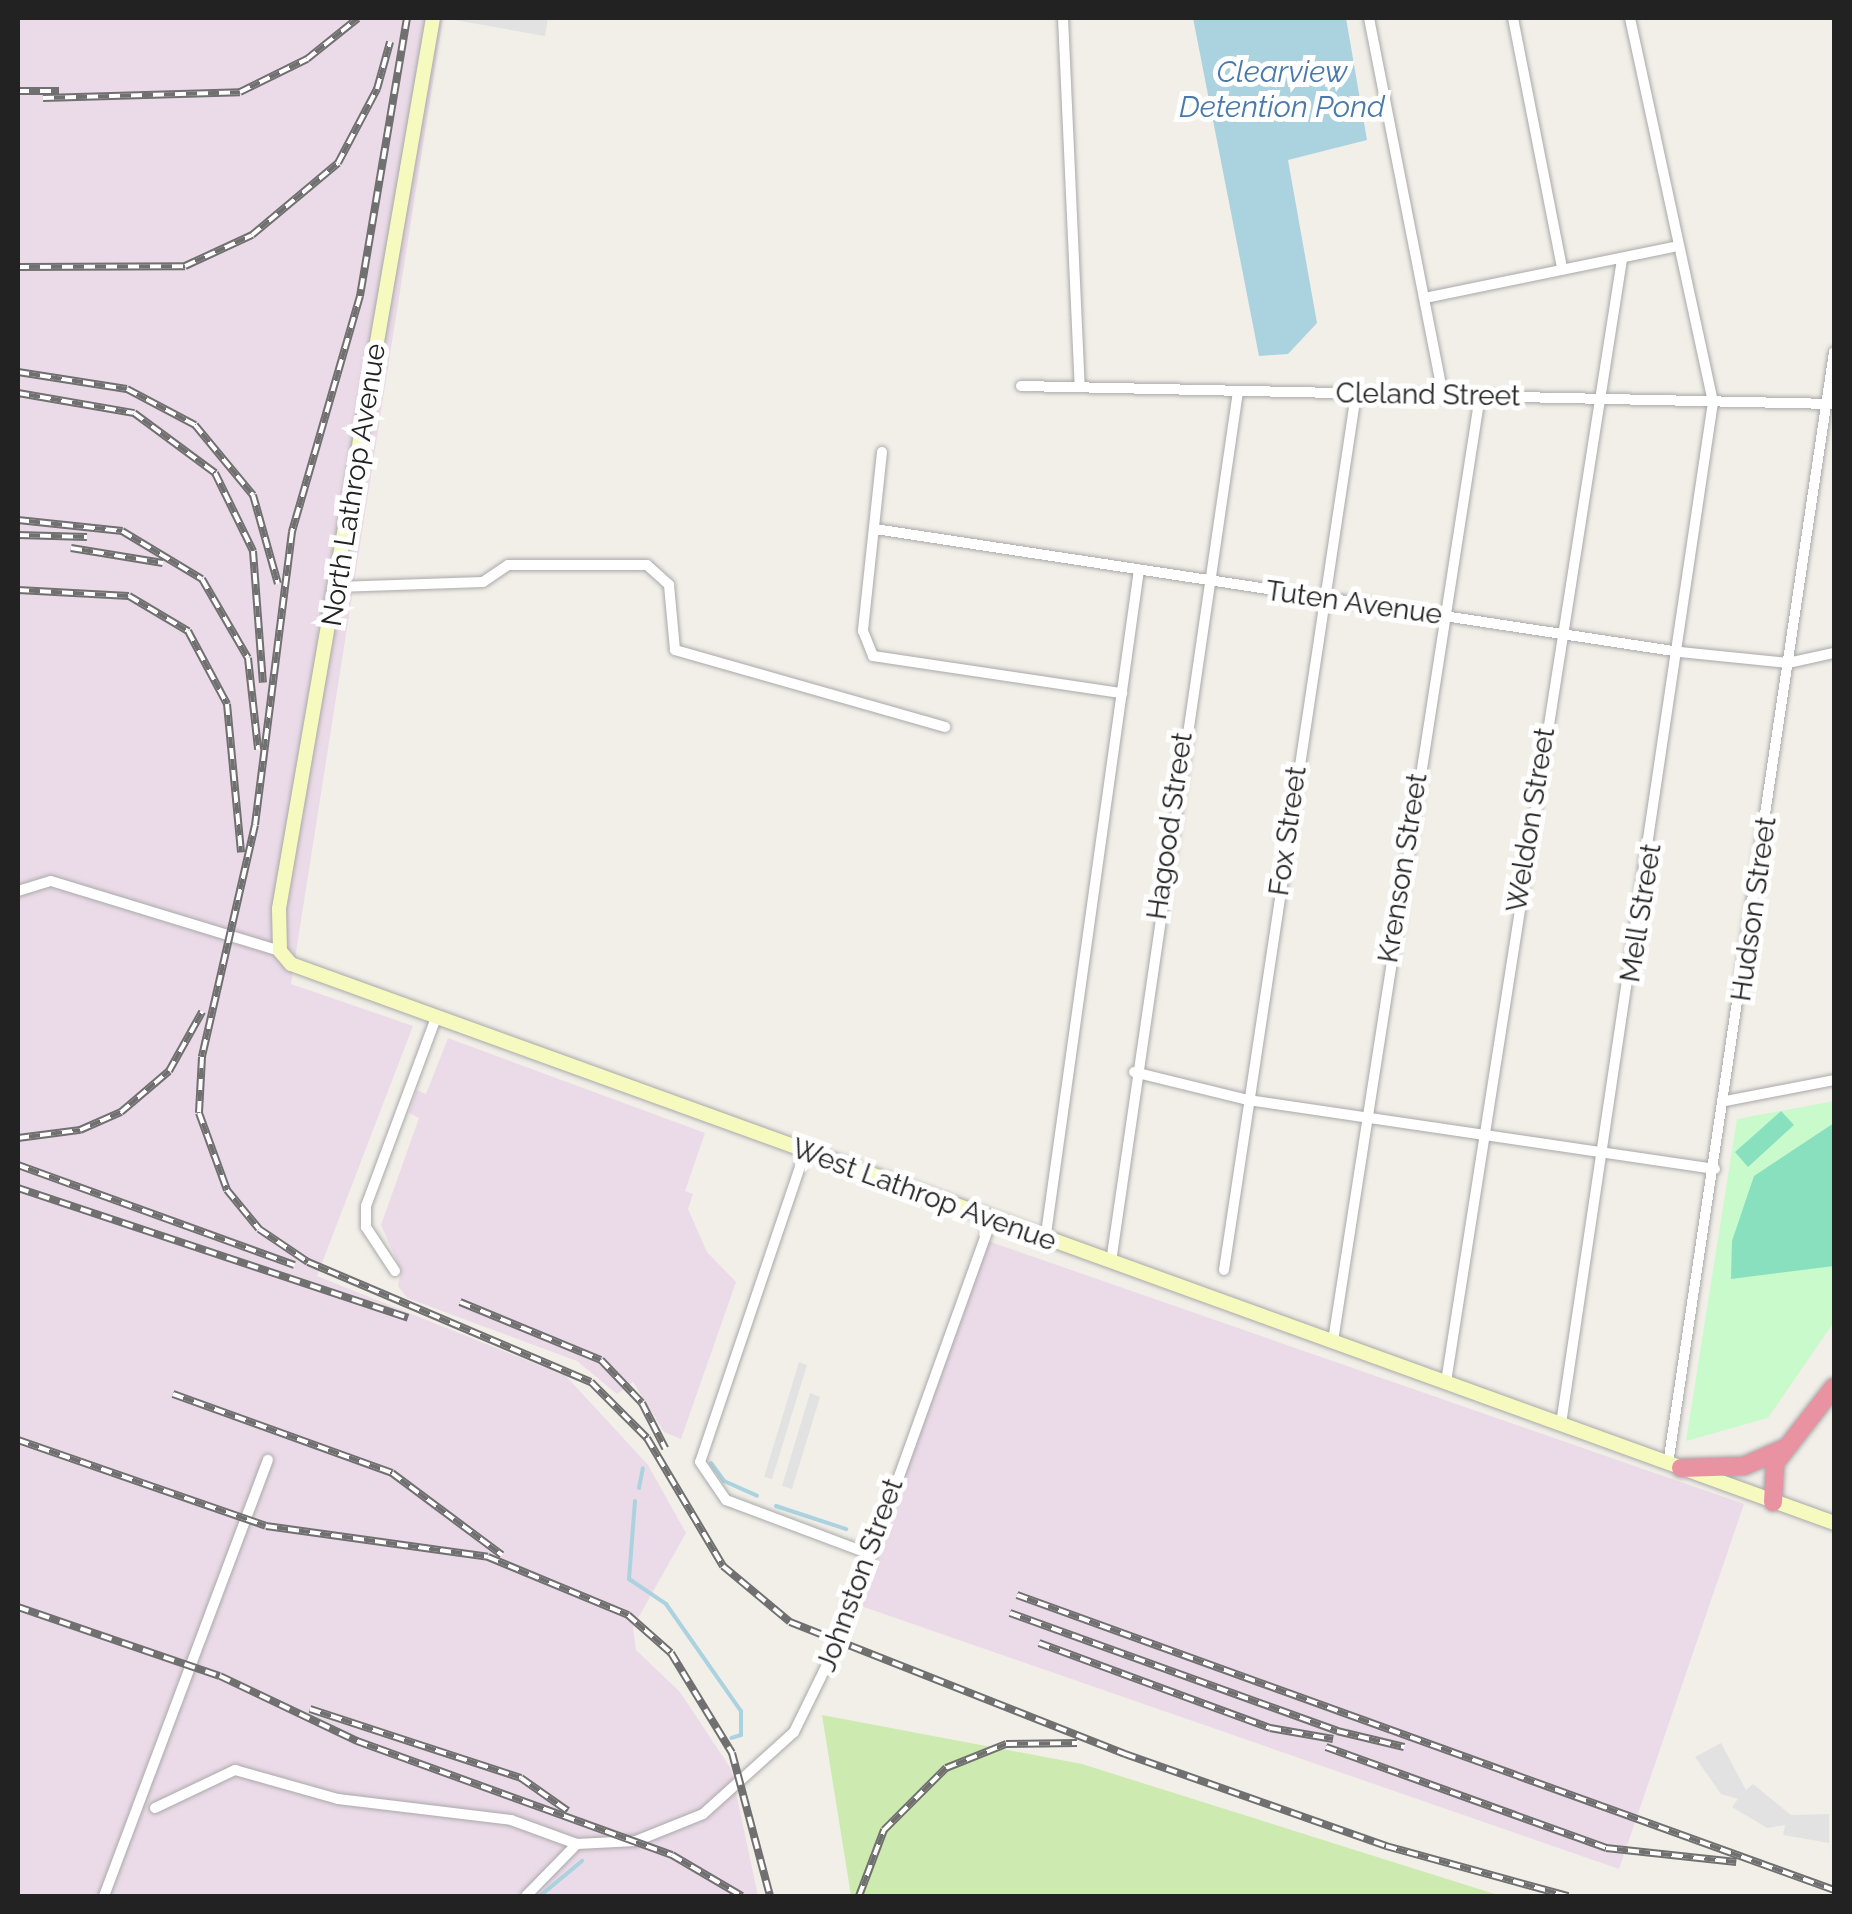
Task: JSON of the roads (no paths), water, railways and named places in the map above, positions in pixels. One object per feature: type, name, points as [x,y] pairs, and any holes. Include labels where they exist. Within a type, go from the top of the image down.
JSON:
[{"type":"highway","points":[[1773,1502],[1770,1474],[1834,1388]]},
{"type":"highway","points":[[1674,1466],[1744,1466],[1788,1446]]},
{"type":"street","name":"North Lathrop Avenue","points":[[280,952],[278,909],[337,587],[432,18]]},
{"type":"street","points":[[1064,18],[1080,388]]},
{"type":"street","points":[[1369,18],[1443,396]]},
{"type":"street","points":[[1514,18],[1562,267]]},
{"type":"street","points":[[1630,18],[1674,247],[1713,402]]},
{"type":"street","points":[[1425,298],[1674,247]]},
{"type":"street","name":"Weldon Street","points":[[1446,1382],[1481,1131],[1595,399],[1622,259]]},
{"type":"street","name":"Hudson Street","points":[[1674,1466],[1788,664],[1831,404],[1834,352]]},
{"type":"street","name":"Cleland Street","points":[[1021,386],[1831,404]]},
{"type":"street","name":"Hagood Street","points":[[1111,1262],[1134,1072],[1206,580],[1238,391]]},
{"type":"street","name":"Fox Street","points":[[1224,1270],[1322,599],[1356,394]]},
{"type":"street","name":"Krenson Street","points":[[1333,1341],[1364,1114],[1480,396]]},
{"type":"street","name":"Mell Street","points":[[1560,1424],[1680,652],[1713,402]]},
{"type":"street","points":[[882,452],[863,631],[873,656],[1122,693]]},
{"type":"street","name":"Tuten Avenue","points":[[874,528],[1680,652],[1788,664],[1834,653]]},
{"type":"street","points":[[337,587],[483,582],[508,565],[647,565],[668,585],[675,650],[945,727]]},
{"type":"street","points":[[1045,1241],[1140,570]]},
{"type":"street","name":"West Lathrop Avenue","points":[[18,891],[51,881],[280,952],[313,976],[1834,1523]]},
{"type":"street","points":[[396,1270],[366,1227],[366,1206],[436,1018]]},
{"type":"street","points":[[1134,1072],[1248,1100],[1605,1148],[1715,1169]]},
{"type":"street","points":[[1726,1101],[1834,1080]]},
{"type":"street","points":[[805,1152],[700,1462],[726,1500],[868,1553]]},
{"type":"street","name":"Johnston Street","points":[[577,1844],[603,1848],[684,1824],[776,1755],[828,1668],[992,1218]]},
{"type":"street","points":[[104,1896],[268,1460]]},
{"type":"street","points":[[155,1808],[236,1770],[338,1799],[510,1820],[577,1844],[526,1896]]},
{"type":"water","name":"Clearview Detention Pond","points":[[1193,18],[1346,18],[1367,140],[1288,160],[1317,323],[1288,354],[1259,356]]},
{"type":"waterway","points":[[711,1463],[724,1481],[757,1496]]},
{"type":"waterway","points":[[639,1488],[643,1468]]},
{"type":"waterway","points":[[635,1501],[629,1579],[666,1604],[741,1711],[741,1735],[731,1738]]},
{"type":"waterway","points":[[776,1506],[846,1529]]},
{"type":"waterway","points":[[540,1896],[582,1861]]},
{"type":"railway","points":[[43,98],[240,92],[307,59],[358,18]]},
{"type":"railway","points":[[407,18],[360,296],[292,532],[255,825],[202,1057],[199,1113],[227,1190],[259,1229],[308,1262],[591,1382],[647,1438],[723,1566],[790,1622],[1125,1754],[1386,1846],[1568,1896]]},
{"type":"railway","points":[[18,267],[185,266],[252,235],[338,163],[377,89],[390,42]]},
{"type":"railway","points":[[18,91],[59,91]]},
{"type":"railway","points":[[18,372],[127,389],[195,425],[253,495],[278,584]]},
{"type":"railway","points":[[18,393],[134,413],[215,473],[253,551],[263,683]]},
{"type":"railway","points":[[18,520],[122,531],[202,579],[248,658],[258,749]]},
{"type":"railway","points":[[18,535],[87,537]]},
{"type":"railway","points":[[71,548],[163,563]]},
{"type":"railway","points":[[18,590],[129,596],[188,631],[227,704],[241,852]]},
{"type":"railway","points":[[18,1138],[80,1130],[121,1112],[169,1071],[202,1012]]},
{"type":"railway","points":[[18,1165],[294,1265]]},
{"type":"railway","points":[[18,1188],[408,1318]]},
{"type":"railway","points":[[460,1302],[601,1360],[642,1403],[665,1448]]},
{"type":"railway","points":[[173,1394],[392,1473],[502,1555]]},
{"type":"railway","points":[[18,1440],[266,1526],[488,1557],[628,1615],[671,1653],[732,1753],[770,1896]]},
{"type":"railway","points":[[1017,1595],[1834,1890]]},
{"type":"railway","points":[[18,1607],[220,1676],[357,1741],[672,1855],[742,1896]]},
{"type":"railway","points":[[1010,1613],[1337,1731],[1404,1747]]},
{"type":"railway","points":[[1039,1643],[1270,1728],[1333,1739]]},
{"type":"railway","points":[[310,1709],[521,1778],[568,1811]]},
{"type":"railway","points":[[859,1896],[884,1830],[946,1768],[1006,1744],[1077,1743]]},
{"type":"railway","points":[[1326,1747],[1606,1848],[1736,1862]]}]
